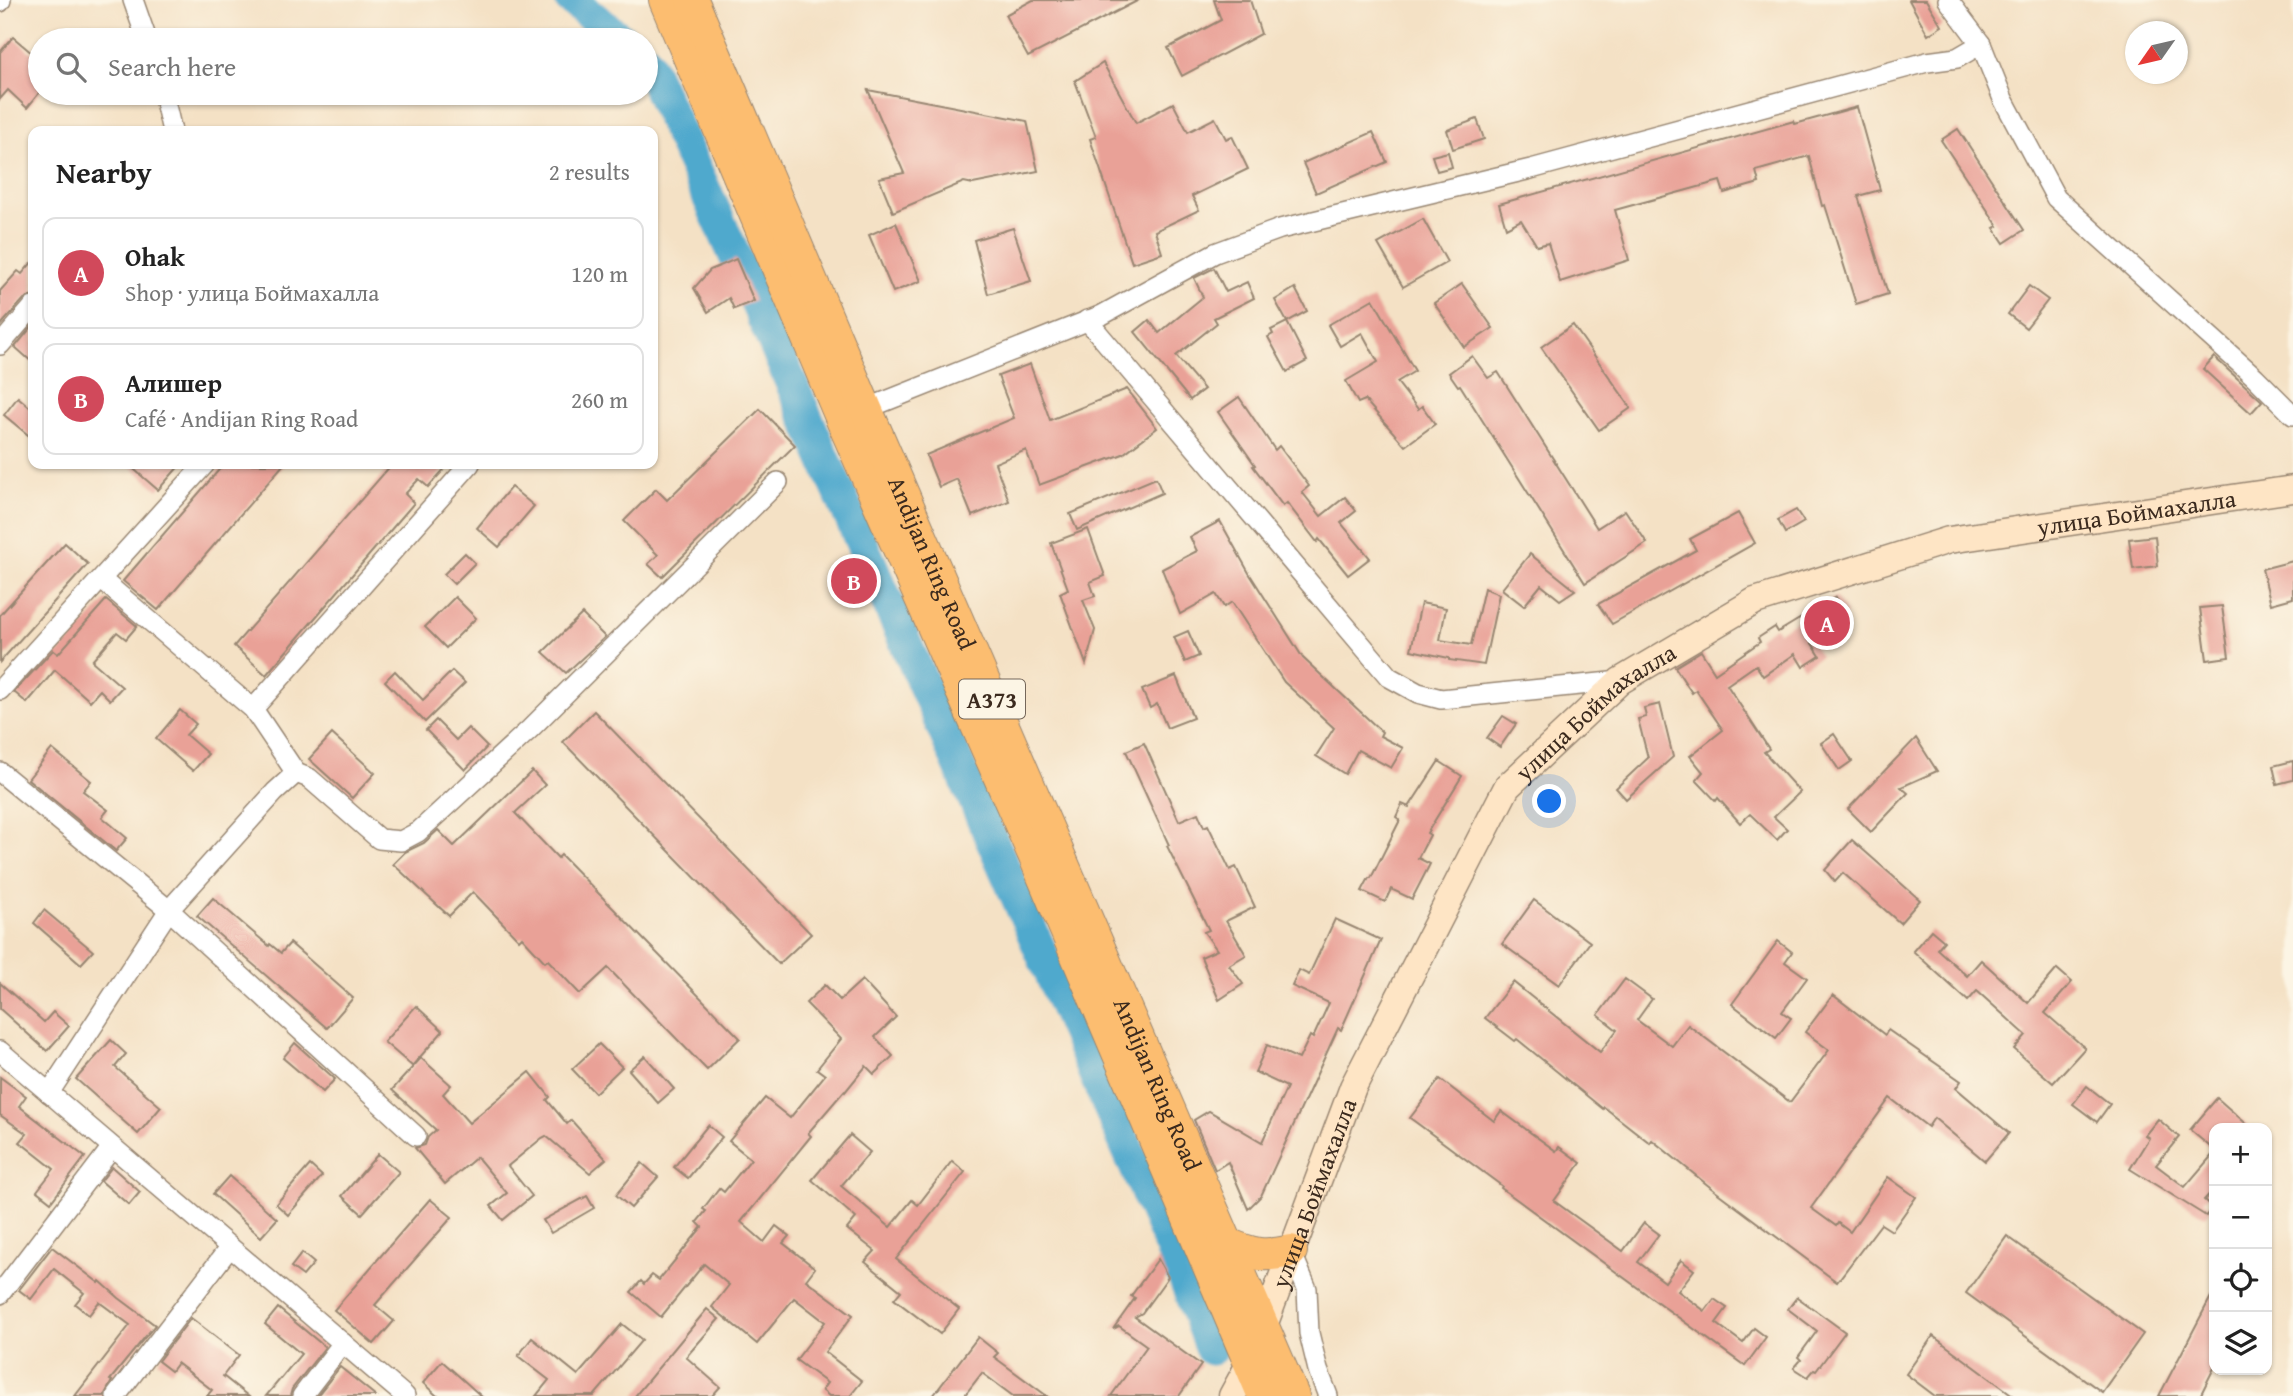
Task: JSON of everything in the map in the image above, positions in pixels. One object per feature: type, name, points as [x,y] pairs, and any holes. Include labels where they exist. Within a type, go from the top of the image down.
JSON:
[{"type":"highway","name":"Andijan Ring Road","points":[[665,0],[1264,1396]]},
{"type":"highway","name":"Andijan Ring Road","points":[[692,0],[1293,1396]]},
{"type":"highway","points":[[1228,1244],[1252,1254],[1270,1255],[1291,1251]]},
{"type":"main road","name":"улица Боймахалла","points":[[1232,1396],[1250,1363],[1353,1087],[1507,787],[1620,681],[1755,600],[1949,540],[2293,489]]},
{"type":"street","points":[[133,0],[143,28]]},
{"type":"street","points":[[1948,0],[1981,44],[2003,99],[2056,198],[2255,377],[2293,415]]},
{"type":"street","points":[[866,409],[1131,301],[1215,253],[1280,229],[1531,169],[1927,62],[1957,58],[1981,44]]},
{"type":"street","points":[[166,105],[171,126]]},
{"type":"street","points":[[0,345],[28,313]]},
{"type":"street","points":[[1087,320],[1389,677],[1418,692],[1441,699],[1620,681]]},
{"type":"street","points":[[0,691],[201,469]]},
{"type":"street","points":[[253,709],[466,469]]},
{"type":"street","points":[[102,580],[253,709],[296,773],[309,778],[379,839],[401,841],[418,832],[530,729],[778,482]]},
{"type":"street","points":[[0,772],[169,910],[416,1136]]},
{"type":"street","points":[[49,1093],[169,910],[275,792],[296,773]]},
{"type":"street","points":[[0,1051],[405,1396]]},
{"type":"street","points":[[0,1294],[112,1147]]},
{"type":"street","points":[[116,1396],[230,1247]]},
{"type":"street","points":[[1291,1251],[1307,1289],[1310,1334],[1318,1370],[1328,1396]]},
{"type":"street","points":[[302,1396],[343,1343]]},
{"type":"building","points":[[1033,0],[1139,0],[1028,57],[1005,15]]},
{"type":"building","points":[[1214,0],[1250,0],[1261,34],[1182,76],[1168,48],[1221,20]]},
{"type":"building","points":[[1909,0],[1926,0],[1942,26],[1928,35]]},
{"type":"building","points":[[13,37],[28,50],[29,105],[27,108],[8,90],[0,99],[0,52]]},
{"type":"building","points":[[1103,63],[1136,123],[1173,103],[1188,132],[1215,118],[1226,139],[1232,136],[1248,169],[1192,196],[1199,210],[1155,231],[1162,253],[1132,263],[1090,139],[1096,137],[1075,81]]},
{"type":"building","points":[[868,90],[1027,121],[1038,171],[973,184],[964,182],[893,212],[879,178],[904,173]]},
{"type":"building","points":[[1857,107],[1880,190],[1858,196],[1888,294],[1856,304],[1825,205],[1822,206],[1809,156],[1756,171],[1759,183],[1724,193],[1720,181],[1615,210],[1629,260],[1560,282],[1548,243],[1537,246],[1521,220],[1506,228],[1499,204],[1794,121],[1795,124]]},
{"type":"building","points":[[1477,119],[1484,139],[1453,149],[1447,130]]},
{"type":"building","points":[[1958,129],[2024,230],[2004,243],[1994,228],[1998,226],[1941,140]]},
{"type":"building","points":[[1373,132],[1387,162],[1316,193],[1303,163]]},
{"type":"building","points":[[1448,152],[1452,167],[1437,171],[1432,156]]},
{"type":"building","points":[[1423,219],[1447,262],[1403,287],[1378,244]]},
{"type":"building","points":[[896,223],[921,281],[893,292],[869,235]]},
{"type":"building","points":[[1013,228],[1031,281],[988,294],[974,240]]},
{"type":"building","points":[[736,259],[754,301],[734,309],[729,298],[708,312],[694,288],[710,270]]},
{"type":"building","points":[[28,267],[28,297],[0,326],[0,291],[18,271],[22,274]]},
{"type":"building","points":[[1214,268],[1226,292],[1247,282],[1254,298],[1214,318],[1217,323],[1176,356],[1204,389],[1190,400],[1135,332],[1149,320],[1159,333],[1203,297],[1194,278]]},
{"type":"building","points":[[1462,284],[1493,328],[1464,347],[1434,303]]},
{"type":"building","points":[[2029,286],[2048,300],[2026,328],[2008,314]]},
{"type":"building","points":[[1295,288],[1307,311],[1287,322],[1275,300]]},
{"type":"building","points":[[1373,299],[1415,371],[1397,382],[1418,409],[1422,406],[1435,424],[1405,446],[1365,400],[1358,403],[1346,381],[1378,362],[1362,333],[1340,346],[1328,325]]},
{"type":"building","points":[[1287,322],[1307,361],[1287,372],[1268,337],[1273,334],[1271,330]]},
{"type":"building","points":[[1573,325],[1631,408],[1599,430],[1541,347]]},
{"type":"building","points":[[28,331],[28,359],[15,347]]},
{"type":"building","points":[[1472,356],[1488,378],[1498,372],[1597,528],[1625,510],[1647,543],[1585,583],[1460,385],[1458,386],[1449,373]]},
{"type":"building","points":[[2214,357],[2262,401],[2251,413],[2203,369]]},
{"type":"building","points":[[1030,364],[1050,420],[1127,389],[1157,428],[1123,454],[1039,485],[1026,450],[995,463],[1009,501],[972,516],[957,479],[939,487],[926,455],[1014,418],[998,376]]},
{"type":"building","points":[[18,397],[28,406],[28,435],[4,415]]},
{"type":"building","points":[[1239,397],[1275,450],[1279,446],[1309,486],[1302,492],[1321,516],[1345,497],[1356,511],[1341,523],[1370,558],[1348,575],[1319,539],[1317,542],[1287,503],[1283,506],[1218,412]]},
{"type":"building","points":[[760,409],[795,445],[662,577],[648,564],[658,555],[624,521],[656,489],[667,500]]},
{"type":"building","points":[[134,469],[177,469],[158,490]]},
{"type":"building","points":[[220,469],[280,469],[158,610],[123,581]]},
{"type":"building","points":[[388,469],[444,469],[428,487],[419,479],[405,494],[414,503],[266,675],[234,646]]},
{"type":"building","points":[[1156,478],[1162,493],[1077,530],[1070,514]]},
{"type":"building","points":[[511,487],[534,506],[499,547],[477,528]]},
{"type":"building","points":[[1796,510],[1804,522],[1785,533],[1778,520]]},
{"type":"building","points":[[1738,513],[1755,543],[1612,624],[1598,604],[1696,550],[1690,539]]},
{"type":"building","points":[[1220,521],[1249,573],[1303,658],[1382,732],[1380,736],[1403,748],[1391,768],[1358,750],[1345,774],[1316,756],[1334,728],[1284,682],[1232,602],[1224,607],[1216,594],[1180,614],[1162,569],[1197,551],[1190,537]]},
{"type":"building","points":[[1088,529],[1105,576],[1090,582],[1095,596],[1083,600],[1095,630],[1086,664],[1060,593],[1068,589],[1051,543]]},
{"type":"building","points":[[2155,536],[2158,566],[2133,569],[2129,539]]},
{"type":"building","points":[[65,543],[88,564],[0,662],[0,615]]},
{"type":"building","points":[[465,553],[475,563],[454,584],[444,574]]},
{"type":"building","points":[[1530,554],[1575,590],[1560,600],[1541,585],[1524,606],[1502,589]]},
{"type":"building","points":[[2293,561],[2293,598],[2271,604],[2262,569]]},
{"type":"building","points":[[1484,588],[1499,594],[1484,665],[1449,660],[1411,650],[1421,603],[1446,608],[1440,640],[1471,645]]},
{"type":"building","points":[[455,597],[476,618],[446,648],[425,627]]},
{"type":"building","points":[[1836,597],[1846,614],[1808,637],[1820,656],[1803,667],[1795,654],[1763,676],[1756,665],[1727,685],[1769,749],[1764,752],[1800,792],[1774,817],[1787,829],[1777,840],[1750,814],[1740,823],[1718,798],[1716,801],[1696,780],[1703,772],[1690,756],[1723,730],[1696,690],[1692,693],[1675,667],[1701,651],[1715,673],[1760,642],[1758,638],[1775,627],[1778,632]]},
{"type":"building","points":[[106,600],[137,626],[126,639],[117,632],[92,661],[122,687],[110,700],[100,690],[90,701],[55,670],[27,703],[14,692],[53,650],[58,654]]},
{"type":"building","points":[[2222,606],[2229,657],[2207,660],[2200,608]]},
{"type":"building","points":[[582,614],[605,637],[566,673],[543,652]]},
{"type":"building","points":[[1188,631],[1199,656],[1185,662],[1174,637]]},
{"type":"building","points":[[395,671],[423,700],[452,671],[465,683],[425,722],[385,681]]},
{"type":"building","points":[[1176,676],[1193,718],[1167,728],[1157,704],[1150,708],[1142,690]]},
{"type":"building","points":[[1660,704],[1673,757],[1626,799],[1616,788],[1648,758],[1638,719],[1646,717],[1644,708]]},
{"type":"building","points":[[180,710],[196,724],[186,735],[208,754],[193,771],[156,739]]},
{"type":"building","points":[[594,711],[811,934],[779,964],[563,742]]},
{"type":"building","points":[[1503,716],[1516,724],[1500,747],[1487,738]]},
{"type":"building","points":[[436,720],[456,740],[468,728],[487,747],[465,770],[426,730]]},
{"type":"building","points":[[332,734],[375,773],[352,798],[309,759]]},
{"type":"building","points":[[1834,734],[1852,761],[1839,770],[1821,743]]},
{"type":"building","points":[[1916,738],[1937,771],[1901,787],[1908,793],[1871,832],[1848,809]]},
{"type":"building","points":[[1144,743],[1179,821],[1198,813],[1204,827],[1208,825],[1230,870],[1236,867],[1255,907],[1226,921],[1246,955],[1229,965],[1243,984],[1219,1000],[1201,957],[1217,950],[1204,932],[1209,930],[1167,846],[1169,845],[1126,751]]},
{"type":"building","points":[[52,749],[91,781],[83,791],[108,810],[102,817],[127,838],[116,851],[28,779]]},
{"type":"building","points":[[1439,761],[1462,776],[1427,833],[1430,835],[1418,858],[1430,864],[1412,899],[1391,889],[1385,902],[1362,891],[1400,820],[1396,817],[1402,804],[1409,807]]},
{"type":"building","points":[[2293,761],[2293,780],[2277,784],[2273,766]]},
{"type":"building","points":[[532,771],[545,785],[515,813],[558,858],[561,855],[740,1038],[707,1070],[608,968],[580,994],[548,960],[545,962],[522,937],[519,940],[473,892],[449,916],[393,864],[405,852],[424,843],[438,830],[454,846]]},
{"type":"building","points":[[1852,840],[1920,900],[1900,923],[1843,873],[1835,882],[1825,870]]},
{"type":"building","points":[[213,898],[269,946],[270,944],[281,953],[290,943],[353,998],[327,1028],[197,916]]},
{"type":"building","points":[[1534,900],[1590,942],[1559,985],[1502,944]]},
{"type":"building","points":[[44,910],[93,951],[81,964],[34,923]]},
{"type":"building","points":[[1335,919],[1381,940],[1261,1196],[1248,1209],[1228,1162],[1215,1170],[1194,1120],[1209,1111],[1262,1142],[1287,1087],[1255,1072],[1267,1045],[1299,1059],[1310,1036],[1313,1038],[1329,1003],[1292,986],[1299,970],[1309,975]]},
{"type":"building","points":[[1931,930],[1944,941],[1937,949],[1967,976],[1981,960],[2028,1003],[2057,969],[2072,982],[2045,1013],[2085,1048],[2053,1083],[2014,1049],[2026,1035],[1977,991],[1968,1001],[1913,951]]},
{"type":"building","points":[[1778,941],[1792,952],[1785,962],[1807,978],[1782,1012],[1791,1018],[1776,1038],[1732,1004]]},
{"type":"building","points":[[1625,979],[1652,999],[1637,1020],[1672,1046],[1688,1025],[1790,1102],[1829,1050],[1805,1032],[1833,995],[1885,1035],[1888,1030],[1961,1081],[1956,1088],[2009,1133],[1985,1161],[1934,1118],[1928,1127],[1890,1098],[1811,1208],[1836,1226],[1838,1223],[1850,1232],[1888,1177],[1916,1197],[1892,1231],[1881,1224],[1837,1282],[1652,1140],[1650,1143],[1604,1107],[1603,1109],[1517,1039],[1515,1041],[1485,1018],[1513,982],[1600,1052],[1617,1030],[1598,1015]]},
{"type":"building","points":[[862,980],[896,1017],[875,1037],[893,1056],[874,1074],[866,1066],[808,1133],[811,1136],[741,1222],[764,1242],[776,1226],[789,1236],[783,1243],[815,1268],[806,1280],[853,1315],[825,1352],[862,1381],[850,1396],[829,1396],[822,1390],[827,1383],[796,1360],[825,1322],[794,1298],[757,1344],[712,1307],[729,1285],[704,1264],[661,1317],[631,1292],[641,1281],[644,1284],[652,1275],[659,1280],[702,1227],[697,1222],[706,1211],[703,1209],[719,1188],[724,1192],[751,1159],[729,1141],[765,1098],[790,1118],[825,1075],[817,1069],[841,1039],[806,1003],[825,985],[840,1000]]},
{"type":"building","points":[[0,983],[44,1022],[53,1012],[69,1026],[47,1051],[0,1009]]},
{"type":"building","points":[[416,1006],[443,1031],[412,1066],[384,1042]]},
{"type":"building","points":[[111,1040],[126,1054],[115,1067],[161,1107],[138,1134],[76,1079]]},
{"type":"building","points":[[295,1043],[335,1079],[323,1092],[283,1058]]},
{"type":"building","points":[[599,1044],[622,1067],[595,1093],[572,1069]]},
{"type":"building","points":[[645,1056],[674,1089],[658,1103],[629,1070]]},
{"type":"building","points":[[421,1058],[451,1085],[443,1094],[469,1123],[530,1072],[550,1097],[547,1100],[567,1124],[571,1120],[606,1159],[590,1173],[546,1136],[542,1138],[508,1166],[532,1196],[503,1220],[491,1206],[507,1193],[477,1157],[445,1184],[415,1148],[425,1145],[428,1137],[436,1130],[392,1090]]},
{"type":"building","points":[[0,1077],[26,1096],[19,1106],[85,1157],[51,1202],[37,1191],[54,1169],[20,1142],[27,1134],[0,1115]]},
{"type":"building","points":[[1440,1079],[1494,1121],[1501,1111],[1556,1151],[1559,1147],[1581,1163],[1554,1201],[1623,1251],[1644,1223],[1659,1234],[1638,1262],[1665,1282],[1681,1260],[1694,1270],[1678,1291],[1705,1311],[1714,1299],[1727,1308],[1716,1323],[1743,1343],[1754,1328],[1766,1337],[1745,1366],[1501,1188],[1502,1186],[1410,1118]]},
{"type":"building","points":[[2087,1086],[2110,1104],[2097,1122],[2073,1104]]},
{"type":"building","points":[[2217,1098],[2245,1123],[2209,1123],[2209,1146],[2190,1130]]},
{"type":"building","points":[[2158,1119],[2179,1137],[2156,1165],[2185,1187],[2209,1159],[2209,1194],[2204,1200],[2209,1204],[2206,1216],[2130,1169],[2149,1138],[2145,1135]]},
{"type":"building","points":[[708,1125],[722,1137],[688,1178],[674,1167]]},
{"type":"building","points":[[850,1135],[870,1152],[841,1186],[890,1227],[912,1200],[918,1205],[952,1161],[965,1172],[896,1259],[959,1309],[940,1334],[894,1299],[901,1291],[865,1262],[875,1251],[847,1229],[856,1218],[812,1180]]},
{"type":"building","points":[[378,1154],[399,1172],[362,1214],[342,1196]]},
{"type":"building","points":[[642,1163],[658,1177],[631,1208],[616,1195]]},
{"type":"building","points":[[310,1165],[322,1176],[288,1215],[276,1204]]},
{"type":"building","points":[[112,1167],[140,1192],[129,1205],[101,1181]]},
{"type":"building","points":[[229,1176],[277,1219],[261,1237],[213,1194]]},
{"type":"building","points":[[587,1196],[594,1208],[551,1233],[543,1220]]},
{"type":"building","points":[[430,1199],[452,1217],[375,1305],[394,1321],[374,1344],[334,1310]]},
{"type":"building","points":[[2007,1236],[2143,1334],[2102,1392],[1966,1293]]},
{"type":"building","points":[[52,1247],[155,1325],[110,1380],[112,1381],[104,1396],[75,1396],[130,1325],[99,1302],[89,1315],[75,1304],[84,1293],[54,1269],[31,1299],[19,1290]]},
{"type":"building","points":[[302,1253],[314,1263],[303,1276],[291,1267]]},
{"type":"building","points":[[1158,1259],[1168,1277],[1142,1313],[1135,1317],[1201,1365],[1179,1396],[1111,1396],[1147,1346],[1119,1326],[1113,1329],[1135,1298],[1131,1296]]},
{"type":"building","points":[[1797,1297],[1845,1332],[1816,1371],[1808,1377],[1794,1368],[1801,1360],[1798,1357],[1817,1331],[1788,1309]]},
{"type":"building","points":[[2209,1301],[2210,1375],[2200,1396],[2159,1396]]},
{"type":"building","points":[[278,1308],[325,1347],[292,1389],[290,1396],[266,1396],[301,1354],[265,1324]]},
{"type":"building","points":[[707,1309],[719,1319],[686,1357],[720,1387],[712,1396],[635,1396]]},
{"type":"building","points":[[191,1318],[239,1355],[223,1376],[248,1396],[207,1396],[212,1390],[177,1363],[171,1371],[158,1361]]},
{"type":"building","points":[[622,1324],[642,1340],[594,1396],[536,1396],[549,1380],[518,1356],[532,1338],[578,1375]]},
{"type":"building","points":[[1933,1336],[2014,1396],[1935,1396],[1906,1374]]},
{"type":"building","points":[[978,1337],[998,1353],[994,1357],[1047,1396],[1013,1396],[982,1373],[964,1396],[933,1396]]},
{"type":"building","points":[[442,1361],[481,1396],[437,1396],[423,1383]]},
{"type":"building","points":[[340,1367],[376,1396],[317,1396]]},
{"type":"waterway","points":[[571,0],[607,28]]},
{"type":"waterway","points":[[658,86],[754,298],[1185,1280],[1211,1349]]},
{"type":"place","name":"Алишер","points":[[854,581]]},
{"type":"place","name":"Ohak","points":[[1827,623]]}]
